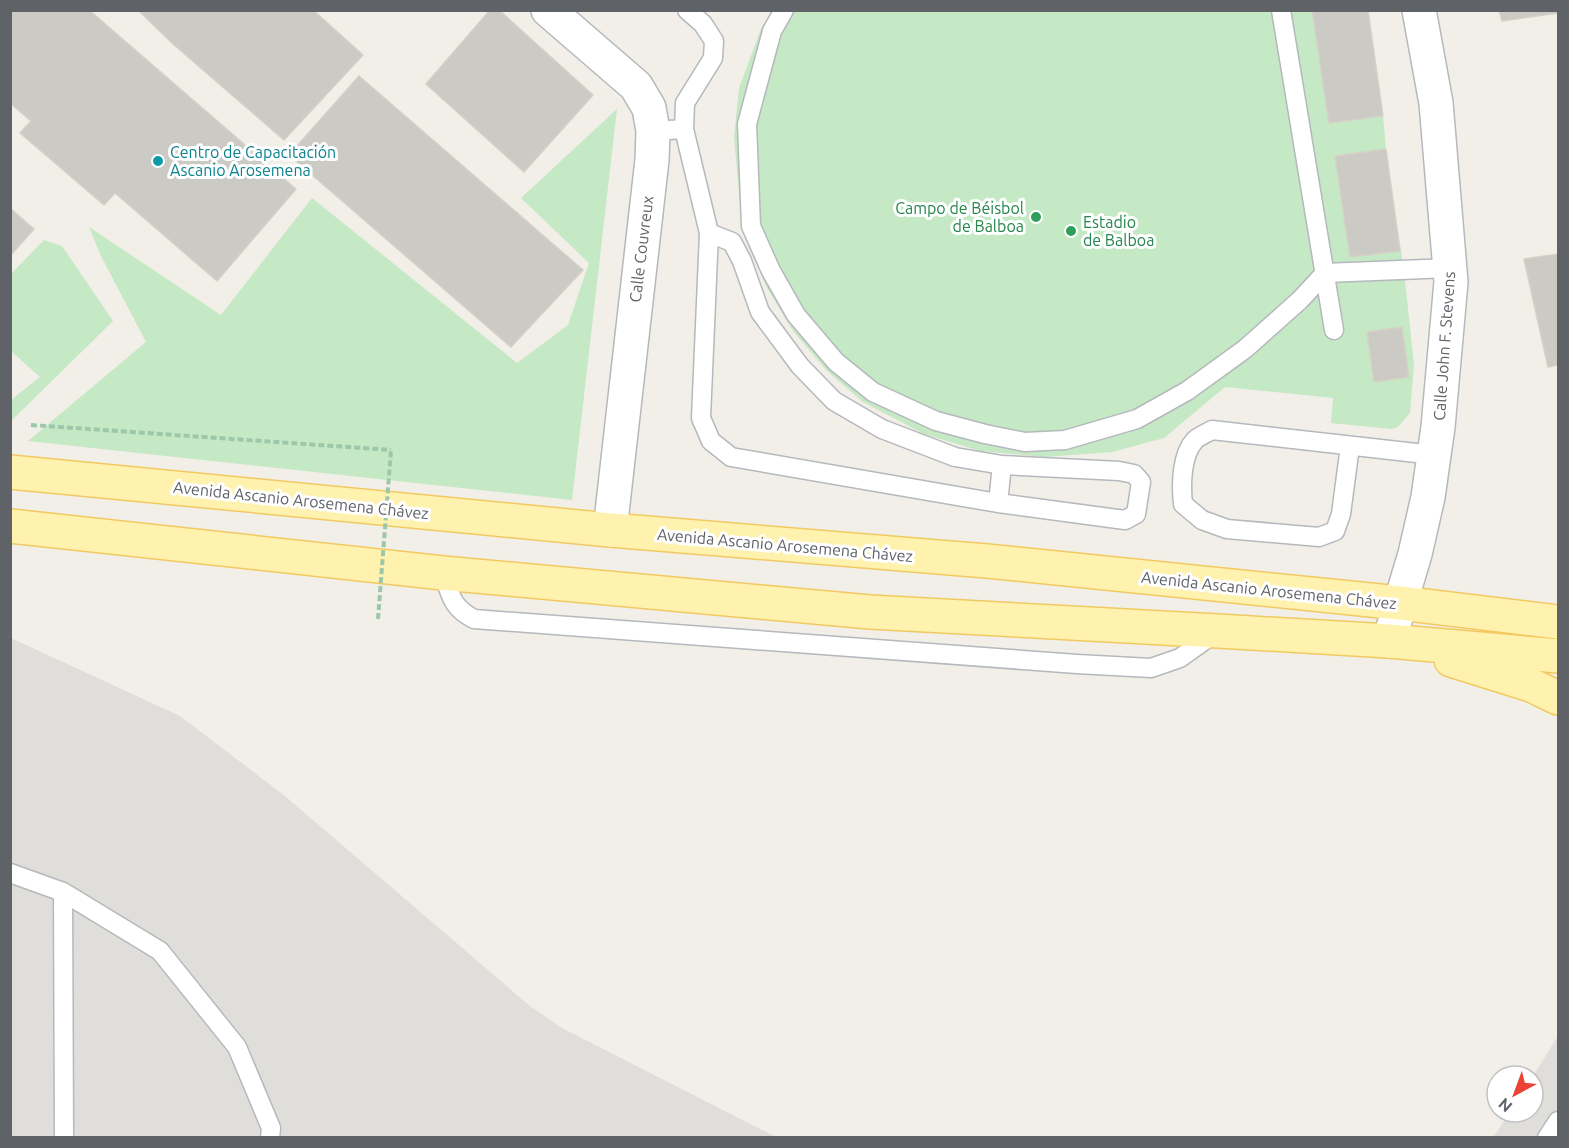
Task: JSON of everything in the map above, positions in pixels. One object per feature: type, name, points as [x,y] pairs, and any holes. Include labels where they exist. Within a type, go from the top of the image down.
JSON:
[{"type":"main road","name":"Avenida Ascanio Arosemena Chávez","points":[[10,472],[610,530],[987,561],[1401,603],[1558,622]]},
{"type":"main road","points":[[10,526],[443,573],[870,612],[1218,631],[1558,656]]},
{"type":"main road","points":[[1389,642],[1531,685],[1558,698]]},
{"type":"street","name":"Calle Couvreux","points":[[548,10],[636,86],[668,130],[651,160],[610,530]]},
{"type":"street","name":"Calle John F. Stevens","points":[[1389,642],[1415,554],[1428,497],[1438,427],[1451,282],[1436,103],[1419,10]]},
{"type":"lane","points":[[687,10],[703,24],[714,41],[713,58],[668,130],[710,232],[701,418],[711,441],[730,457],[998,503],[1125,520],[1136,514],[1141,482],[1134,474],[1119,471],[1002,465],[955,457],[882,429],[834,401],[800,366],[760,312],[742,261],[732,242],[710,232]]},
{"type":"lane","points":[[784,10],[772,31],[747,124],[751,226],[771,271],[796,315],[836,362],[873,392],[936,421],[1025,442],[1065,440],[1137,419],[1187,391],[1245,349],[1300,300],[1325,273],[1450,268]]},
{"type":"lane","points":[[1281,10],[1334,330]]},
{"type":"lane","points":[[1350,447],[1341,514],[1335,531],[1319,537],[1227,529],[1202,520],[1183,504],[1181,490],[1185,460],[1196,439],[1212,430],[1434,455]]},
{"type":"lane","points":[[998,503],[1002,465]]},
{"type":"lane","points":[[443,573],[454,603],[462,612],[474,619],[498,621],[1151,668],[1180,658],[1218,631]]},
{"type":"lane","points":[[10,873],[63,892],[160,951],[237,1047],[271,1128],[270,1137]]},
{"type":"lane","points":[[63,892],[64,1137]]},
{"type":"lane","points":[[1547,1137],[1558,1121]]},
{"type":"path","points":[[31,425],[391,450],[378,619]]},
{"type":"shaded area","points":[[11,638],[180,716],[285,796],[530,1006],[562,1028],[776,1137],[11,1138]]},
{"type":"shaded area","points":[[1558,1036],[1558,1137],[1491,1138],[1502,1124],[1545,1124],[1545,1064],[1540,1064]]},
{"type":"green space","name":"Campo de Béisbol de Balboa","points":[[772,11],[1368,11],[1404,271],[1414,365],[1410,413],[1398,427],[1392,429],[1331,423],[1333,398],[1225,387],[1164,438],[1112,452],[1045,457],[980,451],[924,434],[863,402],[827,371],[793,331],[767,288],[749,248],[741,214],[734,137],[739,88],[761,29]]},
{"type":"green space","points":[[617,109],[572,500],[28,441],[146,342],[101,256],[89,227],[221,315],[312,198],[517,363],[568,325],[589,263],[521,198]]},
{"type":"green space","points":[[44,240],[62,246],[113,321],[11,421],[11,400],[40,377],[11,351],[11,274]]},
{"type":"building","name":"Centro de Capacitación Ascanio Arosemena","points":[[10,10],[89,10],[296,189],[217,281],[115,193],[104,205],[20,133],[31,121],[10,103]]},
{"type":"building","points":[[138,10],[313,10],[363,55],[284,140],[173,44]]},
{"type":"building","points":[[490,10],[499,10],[593,95],[524,172],[426,84]]},
{"type":"building","points":[[1312,10],[1368,10],[1383,116],[1329,123]]},
{"type":"building","points":[[1499,10],[1558,10],[1558,13],[1502,21]]},
{"type":"building","points":[[359,76],[583,270],[511,347],[289,155]]},
{"type":"building","points":[[1386,149],[1400,251],[1350,257],[1335,156]]},
{"type":"building","points":[[10,208],[34,229],[10,256]]},
{"type":"building","points":[[1558,254],[1558,365],[1548,367],[1524,259]]},
{"type":"building","points":[[1402,327],[1409,377],[1374,382],[1367,332]]},
{"type":"place","name":"Centro de Capacitación Ascanio Arosemena","points":[[158,161]]},
{"type":"place","name":"Campo de Béisbol de Balboa","points":[[1036,217]]},
{"type":"place","name":"Estadio de Balboa","points":[[1071,231]]}]
